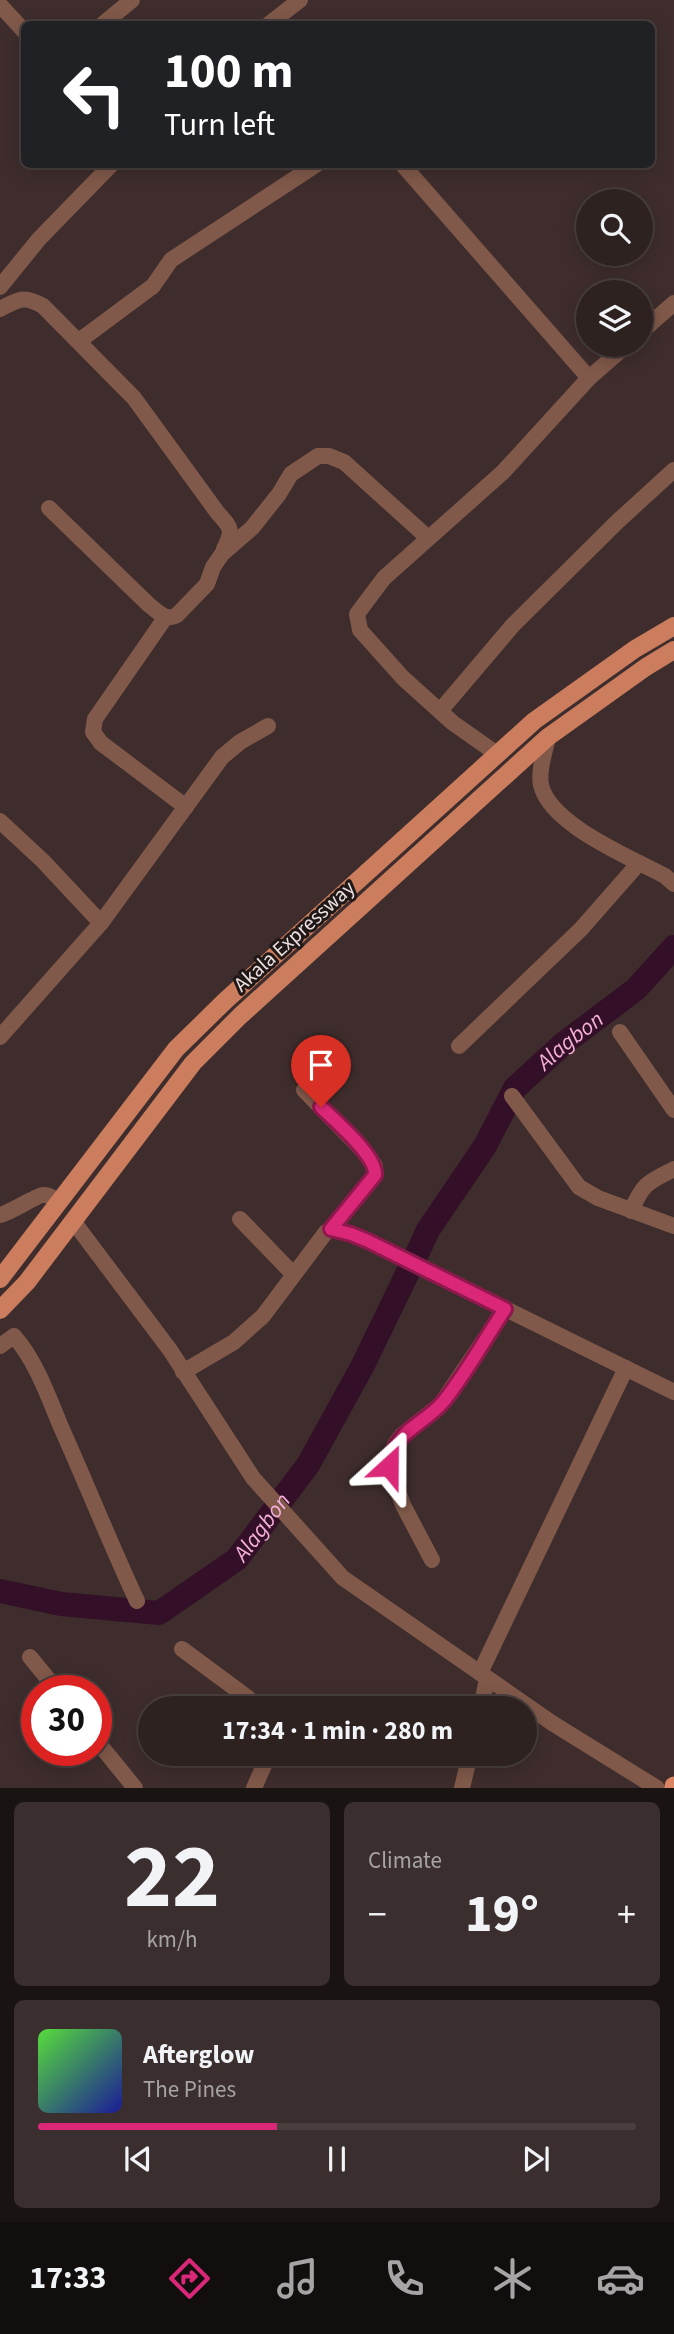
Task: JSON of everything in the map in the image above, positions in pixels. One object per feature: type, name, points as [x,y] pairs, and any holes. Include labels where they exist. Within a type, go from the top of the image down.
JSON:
[{"type":"main road","name":"Akala Expressway","points":[[0,1279],[176,1049],[225,1000],[534,721],[635,649],[674,626]]},
{"type":"main road","name":"Akala Expressway","points":[[0,1312],[27,1282],[193,1062],[279,980],[548,737],[674,650]]},
{"type":"main road","points":[[534,721],[548,737]]},
{"type":"street","points":[[107,21],[132,0]]},
{"type":"street","points":[[273,21],[300,0]]},
{"type":"street","points":[[0,5],[21,28]]},
{"type":"street","points":[[0,287],[39,239],[108,168]]},
{"type":"street","points":[[79,341],[153,286],[171,260],[311,168]]},
{"type":"street","points":[[405,168],[589,379]]},
{"type":"street","points":[[0,309],[20,299],[33,300],[43,306],[134,398],[230,527],[231,532],[207,584],[177,615],[165,618],[95,719],[93,732],[101,743],[186,807]]},
{"type":"street","points":[[653,322],[674,303]]},
{"type":"street","points":[[497,754],[440,711],[403,678],[360,630],[357,614],[384,578],[503,472],[589,379],[614,357]]},
{"type":"street","points":[[222,554],[252,528],[291,474],[318,456],[344,461],[427,537]]},
{"type":"street","points":[[440,711],[513,625],[674,470]]},
{"type":"street","points":[[49,508],[165,618]]},
{"type":"street","points":[[0,1037],[101,923],[222,757],[240,742],[268,726]]},
{"type":"street","points":[[548,737],[541,769],[541,785],[550,804],[580,831],[665,876],[674,884]]},
{"type":"street","points":[[0,821],[43,861],[101,923]]},
{"type":"street","points":[[459,1046],[581,929],[639,863]]},
{"type":"street","points":[[620,1032],[674,1110]]},
{"type":"street","points":[[183,1371],[234,1342],[263,1317],[326,1232],[375,1175],[375,1166],[370,1158],[304,1090]]},
{"type":"street","points":[[512,1096],[579,1187],[598,1198],[674,1226]]},
{"type":"street","points":[[631,1211],[641,1188],[674,1169]]},
{"type":"street","points":[[0,1215],[13,1211],[40,1195],[50,1196],[59,1203]]},
{"type":"street","points":[[240,1219],[293,1274]]},
{"type":"street","points":[[72,1221],[170,1350],[253,1478],[343,1578],[562,1730],[657,1788]]},
{"type":"street","points":[[331,1229],[368,1241],[674,1392]]},
{"type":"street","points":[[432,1560],[403,1504],[389,1466],[390,1457],[402,1435],[446,1398],[505,1309]]},
{"type":"street","points":[[0,1312],[31,1360],[137,1601]]},
{"type":"street","points":[[0,1346],[14,1336]]},
{"type":"street","points":[[482,1696],[483,1676],[626,1368]]},
{"type":"street","points":[[182,1649],[245,1696]]},
{"type":"street","points":[[30,1657],[45,1675]]},
{"type":"street","points":[[112,1760],[135,1788]]},
{"type":"street","points":[[254,1788],[264,1766]]},
{"type":"street","points":[[462,1788],[467,1766]]},
{"type":"waterway","name":"Alagbon","points":[[417,1254],[428,1230],[485,1146],[515,1088],[563,1044],[636,989],[674,947]]},
{"type":"waterway","name":"Alagbon","points":[[0,1591],[61,1604],[159,1613],[237,1559],[308,1465],[363,1365],[408,1272]]},
{"type":"route","points":[[321,1107],[370,1158],[376,1170],[375,1175],[331,1229],[368,1241],[505,1309],[441,1404],[402,1435],[395,1444],[389,1466]]}]
